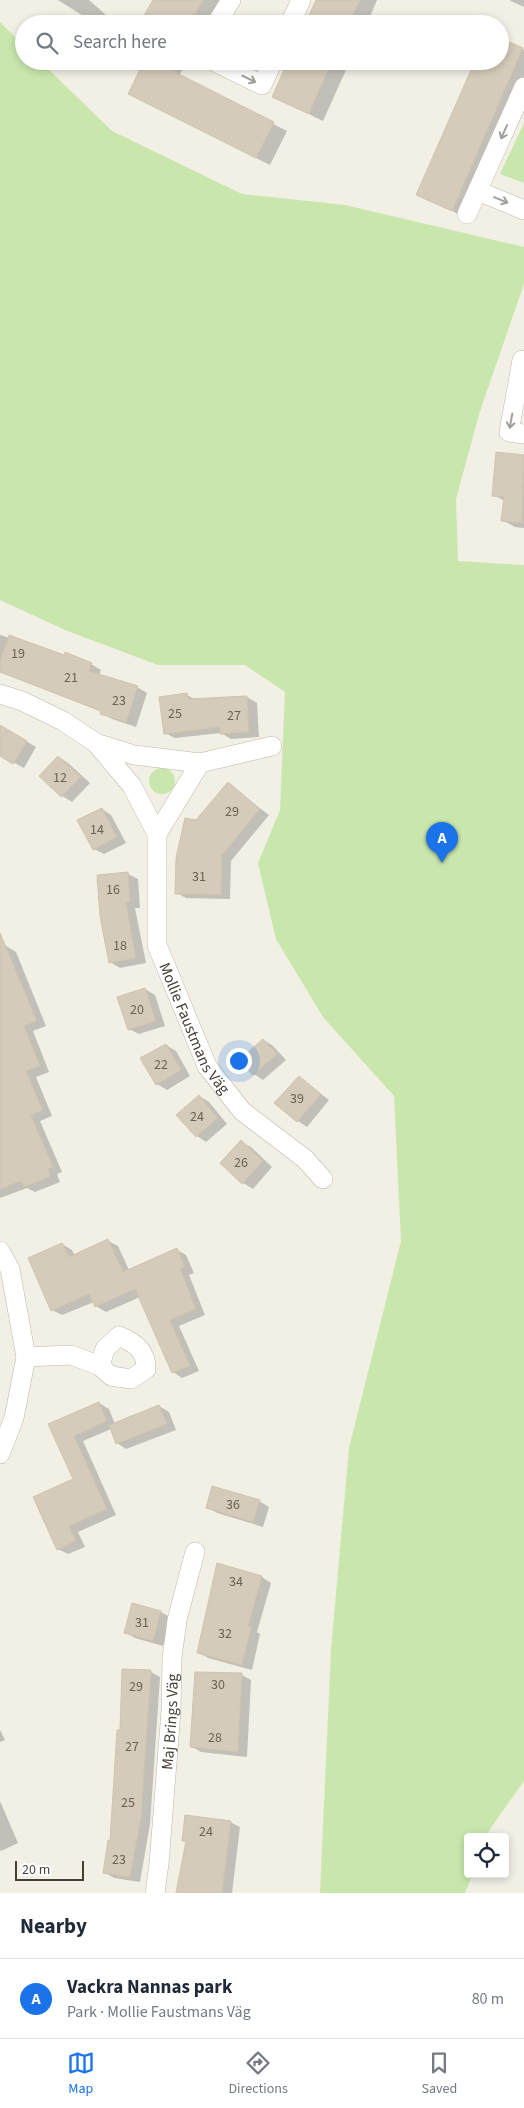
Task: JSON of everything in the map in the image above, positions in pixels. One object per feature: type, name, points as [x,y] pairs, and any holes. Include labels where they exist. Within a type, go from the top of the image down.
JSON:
[{"type":"street","points":[[221,15],[230,0]]},
{"type":"street","points":[[294,15],[301,0]]},
{"type":"street","points":[[231,70],[262,85],[269,70]]},
{"type":"street","points":[[468,214],[524,87]]},
{"type":"street","points":[[478,191],[524,210]]},
{"type":"street","points":[[524,361],[522,360],[509,432],[524,434]]},
{"type":"street","name":"Mollie Faustmans Väg","points":[[0,694],[22,701],[63,721],[96,743],[134,756],[200,762],[272,746]]},
{"type":"street","name":"Mollie Faustmans Väg","points":[[96,743],[132,786],[157,834],[157,945],[207,1066],[242,1111],[305,1159],[323,1179]]},
{"type":"street","points":[[157,834],[200,762]]},
{"type":"street","points":[[0,1251],[10,1269],[26,1357],[14,1418],[0,1454]]},
{"type":"street","points":[[26,1357],[71,1356],[100,1366]]},
{"type":"street","name":"Maj Brings Väg","points":[[155,1893],[159,1864],[177,1620],[194,1552]]},
{"type":"green space","points":[[0,22],[15,37],[15,70],[49,70],[112,131],[242,194],[345,205],[524,247],[524,284],[480,411],[456,499],[458,561],[524,565],[524,1781],[488,1833],[464,1833],[464,1878],[471,1878],[465,1893],[320,1893],[331,1650],[349,1448],[401,1241],[394,1096],[323,1017],[276,939],[258,863],[280,810],[285,692],[245,665],[158,665],[65,630],[0,600]]},
{"type":"green space","points":[[524,123],[524,183],[500,174]]},
{"type":"green space","points":[[162,768],[171,772],[175,781],[171,790],[162,794],[153,790],[149,781],[153,772]]},
{"type":"building","points":[[153,0],[203,0],[195,15],[144,15]]},
{"type":"building","points":[[316,0],[360,0],[353,15],[309,15]]},
{"type":"building","points":[[509,42],[523,48],[452,211],[416,195],[471,70],[509,70]]},
{"type":"building","points":[[140,70],[171,70],[274,122],[256,158],[128,94]]},
{"type":"building","points":[[284,70],[328,70],[309,114],[272,97]]},
{"type":"building","points":[[496,452],[524,455],[522,523],[501,521],[504,497],[492,496]]},
{"type":"building","points":[[9,635],[64,655],[65,652],[92,663],[89,671],[138,686],[126,722],[100,714],[101,711],[0,672],[0,661]]},
{"type":"building","points":[[187,693],[188,699],[247,696],[249,732],[220,734],[220,727],[164,734],[159,697]]},
{"type":"building","points":[[0,725],[27,741],[13,764],[0,756]]},
{"type":"building","points":[[58,756],[81,777],[61,797],[39,776]]},
{"type":"building","points":[[228,782],[260,809],[222,855],[221,895],[175,894],[176,858],[185,818],[196,820]]},
{"type":"building","points":[[102,808],[117,837],[93,850],[77,820]]},
{"type":"building","points":[[128,872],[130,902],[126,903],[136,958],[109,963],[100,916],[97,875]]},
{"type":"building","points":[[0,933],[37,1021],[24,1026],[40,1066],[26,1071],[43,1110],[31,1115],[53,1167],[48,1169],[50,1177],[24,1187],[21,1181],[0,1189]]},
{"type":"building","points":[[145,988],[156,1021],[128,1030],[117,997]]},
{"type":"building","points":[[263,1039],[277,1054],[253,1075],[239,1060]]},
{"type":"building","points":[[166,1044],[181,1070],[156,1085],[140,1058]]},
{"type":"building","points":[[299,1076],[321,1094],[297,1122],[274,1103]]},
{"type":"building","points":[[199,1095],[218,1118],[196,1137],[176,1115]]},
{"type":"building","points":[[241,1140],[263,1161],[242,1184],[220,1163]]},
{"type":"building","points":[[108,1239],[123,1272],[177,1248],[185,1267],[180,1269],[196,1309],[170,1320],[190,1366],[172,1373],[135,1289],[95,1307],[89,1294],[51,1311],[28,1258],[62,1243],[69,1257]]},
{"type":"building","points":[[99,1402],[107,1421],[74,1436],[107,1509],[69,1526],[76,1541],[57,1550],[33,1497],[73,1479],[48,1424]]},
{"type":"building","points":[[159,1405],[167,1424],[116,1444],[109,1425]]},
{"type":"building","points":[[212,1486],[260,1500],[253,1522],[206,1508]]},
{"type":"building","points":[[217,1563],[262,1576],[248,1626],[251,1627],[242,1665],[197,1653]]},
{"type":"building","points":[[132,1603],[161,1611],[153,1641],[124,1633]]},
{"type":"building","points":[[122,1669],[151,1670],[141,1818],[130,1877],[103,1873],[108,1840],[110,1841],[117,1730],[120,1730]]},
{"type":"building","points":[[195,1672],[242,1673],[238,1752],[190,1747]]},
{"type":"building","points":[[185,1815],[231,1821],[222,1893],[176,1893],[186,1841],[182,1841]]},
{"type":"place","name":"Vackra Nannas park","points":[[442,863]]}]
